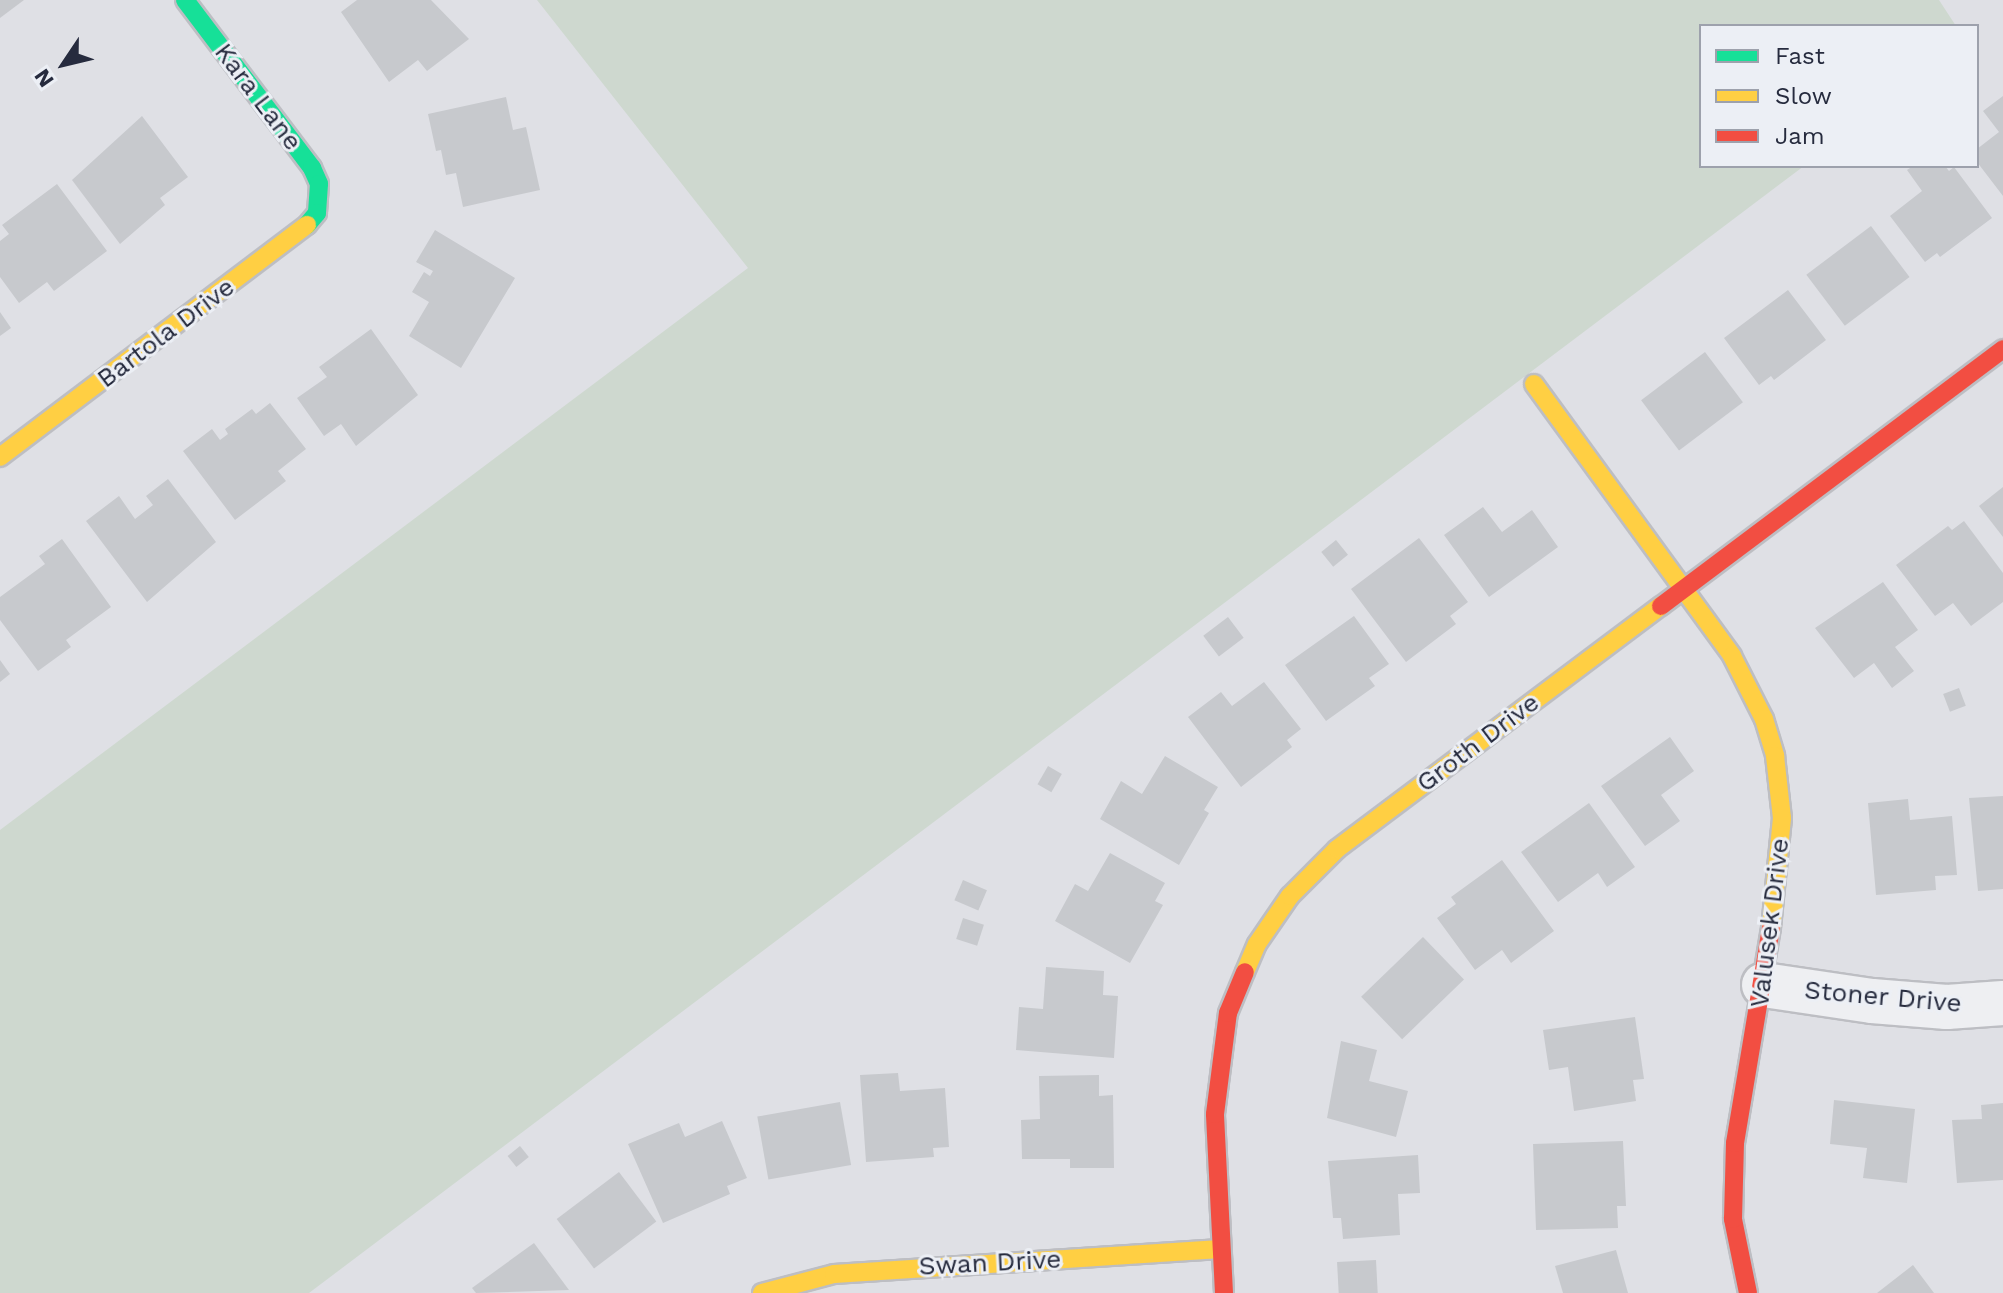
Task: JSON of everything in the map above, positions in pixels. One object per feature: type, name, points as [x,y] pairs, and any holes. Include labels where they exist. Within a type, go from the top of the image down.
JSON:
[{"type":"street","name":"Kara Lane","points":[[185,0],[312,168],[321,200]]},
{"type":"street","name":"Bartola Drive","points":[[0,457],[300,234],[321,200]]},
{"type":"street","name":"Groth Drive","points":[[1224,1293],[1215,1114],[1228,1013],[1257,944],[1290,896],[1337,849],[2003,349]]},
{"type":"street","name":"Valusek Drive","points":[[1534,384],[1732,656],[1764,719],[1775,756],[1782,818],[1780,863],[1764,985],[1735,1143],[1733,1219],[1748,1293]]},
{"type":"street","name":"Stoner Drive","points":[[1764,985],[1872,1001],[1947,1007],[2003,1003]]},
{"type":"street","name":"Swan Drive","points":[[762,1293],[834,1274],[1220,1249]]},
{"type":"shaded area","points":[[537,0],[1939,0],[1955,24],[1699,24],[1699,168],[1801,168],[309,1293],[0,1293],[0,830],[748,268]]},
{"type":"building","points":[[0,0],[24,0],[0,18]]},
{"type":"building","points":[[357,0],[431,0],[469,39],[427,71],[418,60],[389,82],[341,12]]},
{"type":"building","points":[[2003,96],[2003,196],[1979,165],[1979,147],[1999,132],[1983,111]]},
{"type":"building","points":[[506,97],[513,130],[526,127],[540,190],[463,207],[456,173],[446,175],[441,150],[436,151],[428,114]]},
{"type":"building","points":[[142,116],[188,177],[160,198],[165,205],[120,244],[72,180]]},
{"type":"building","points":[[1947,168],[1949,171],[1955,168],[1992,218],[1940,257],[1937,253],[1925,262],[1890,216],[1922,191],[1907,170]]},
{"type":"building","points":[[57,184],[107,251],[54,291],[47,282],[19,303],[0,277],[0,241],[9,234],[2,225]]},
{"type":"building","points":[[1871,226],[1910,277],[1845,326],[1806,275]]},
{"type":"building","points":[[435,230],[515,278],[461,368],[409,336],[429,302],[412,292],[424,272],[430,276],[433,271],[416,262]]},
{"type":"building","points":[[1788,290],[1826,340],[1774,380],[1771,376],[1759,385],[1724,338]]},
{"type":"building","points":[[0,312],[11,328],[0,336]]},
{"type":"building","points":[[371,329],[418,395],[356,446],[341,424],[324,436],[297,398],[327,377],[319,367]]},
{"type":"building","points":[[1705,352],[1743,402],[1679,450],[1641,400]]},
{"type":"building","points":[[270,403],[306,449],[278,471],[286,481],[235,520],[183,451],[212,429],[220,440],[228,434],[225,429],[252,409],[256,414]]},
{"type":"building","points":[[168,479],[216,542],[147,602],[86,521],[119,496],[135,519],[153,505],[146,496]]},
{"type":"building","points":[[2003,487],[2003,537],[1979,506]]},
{"type":"building","points":[[1483,507],[1502,532],[1532,510],[1558,547],[1489,597],[1444,535]]},
{"type":"building","points":[[1964,521],[2003,573],[2003,602],[1971,626],[1953,603],[1935,616],[1896,565],[1948,526],[1952,530]]},
{"type":"building","points":[[1419,538],[1468,602],[1450,616],[1456,624],[1406,662],[1351,589]]},
{"type":"building","points":[[62,539],[111,607],[66,640],[71,647],[38,671],[0,620],[0,597],[45,564],[39,556]]},
{"type":"building","points":[[1336,540],[1348,555],[1333,567],[1321,552]]},
{"type":"building","points":[[1883,582],[1918,630],[1895,647],[1914,671],[1892,688],[1874,663],[1854,678],[1815,628]]},
{"type":"building","points":[[1354,616],[1389,664],[1369,678],[1375,686],[1326,721],[1285,665]]},
{"type":"building","points":[[1228,617],[1244,638],[1219,656],[1203,636]]},
{"type":"building","points":[[0,660],[10,674],[0,682]]},
{"type":"building","points":[[1264,682],[1301,729],[1287,740],[1292,747],[1241,787],[1188,717],[1221,692],[1232,706]]},
{"type":"building","points":[[1959,688],[1966,706],[1950,712],[1943,694]]},
{"type":"building","points":[[1670,737],[1694,771],[1661,795],[1680,821],[1645,846],[1601,786]]},
{"type":"building","points":[[1165,756],[1218,787],[1204,810],[1209,813],[1179,865],[1100,819],[1121,781],[1142,794]]},
{"type":"building","points":[[1048,766],[1062,774],[1051,792],[1038,784]]},
{"type":"building","points":[[2003,796],[2003,889],[1978,891],[1969,798]]},
{"type":"building","points":[[1908,799],[1910,820],[1952,816],[1957,875],[1935,876],[1936,890],[1876,895],[1868,803]]},
{"type":"building","points":[[1589,803],[1635,867],[1607,887],[1598,873],[1558,902],[1521,852]]},
{"type":"building","points":[[1110,853],[1165,883],[1155,901],[1163,905],[1130,963],[1055,921],[1075,884],[1088,891]]},
{"type":"building","points":[[1502,860],[1554,931],[1511,963],[1502,950],[1475,970],[1437,918],[1456,904],[1451,897]]},
{"type":"building","points":[[963,880],[987,890],[978,910],[954,900]]},
{"type":"building","points":[[963,918],[984,925],[977,946],[956,939]]},
{"type":"building","points":[[1423,937],[1464,979],[1402,1039],[1361,997]]},
{"type":"building","points":[[1046,967],[1104,971],[1103,995],[1118,996],[1114,1058],[1016,1050],[1019,1007],[1043,1009]]},
{"type":"building","points":[[1635,1017],[1644,1079],[1633,1080],[1636,1101],[1574,1111],[1568,1067],[1549,1070],[1543,1030]]},
{"type":"building","points":[[1341,1041],[1377,1050],[1369,1081],[1408,1091],[1396,1137],[1327,1118]]},
{"type":"building","points":[[898,1073],[900,1091],[945,1088],[949,1147],[933,1148],[934,1157],[866,1162],[860,1075]]},
{"type":"building","points":[[1099,1075],[1099,1096],[1113,1095],[1114,1168],[1070,1168],[1070,1159],[1022,1159],[1021,1120],[1040,1119],[1039,1076]]},
{"type":"building","points":[[1834,1100],[1915,1109],[1907,1183],[1863,1178],[1867,1148],[1830,1144]]},
{"type":"building","points":[[840,1102],[851,1165],[768,1180],[757,1117]]},
{"type":"building","points":[[2003,1103],[2003,1180],[1957,1183],[1952,1120],[1982,1119],[1981,1105]]},
{"type":"building","points":[[722,1121],[747,1178],[727,1186],[730,1194],[663,1223],[628,1144],[679,1123],[685,1137]]},
{"type":"building","points":[[1623,1141],[1626,1206],[1617,1206],[1618,1228],[1536,1230],[1533,1144]]},
{"type":"building","points":[[520,1146],[529,1157],[516,1167],[508,1156]]},
{"type":"building","points":[[1418,1155],[1420,1193],[1398,1194],[1400,1235],[1343,1239],[1341,1218],[1333,1218],[1328,1161]]},
{"type":"building","points":[[619,1172],[656,1222],[594,1268],[557,1219]]},
{"type":"building","points":[[534,1243],[569,1290],[476,1293],[472,1288]]},
{"type":"building","points":[[1616,1250],[1628,1293],[1563,1293],[1555,1266]]},
{"type":"building","points":[[1376,1260],[1378,1293],[1339,1293],[1337,1262]]},
{"type":"building","points":[[1913,1265],[1934,1293],[1877,1293]]},
{"type":"traffic: fast","points":[[185,0],[312,168],[319,184],[317,213],[307,225]]},
{"type":"traffic: slow","points":[[0,457],[307,225]]},
{"type":"traffic: slow","points":[[1534,384],[1732,656],[1764,719],[1775,756],[1782,818],[1771,928]]},
{"type":"traffic: slow","points":[[1245,972],[1257,944],[1290,896],[1337,849],[1661,606]]},
{"type":"traffic: slow","points":[[762,1293],[834,1274],[1220,1249]]},
{"type":"traffic: jam","points":[[1661,606],[2003,349]]},
{"type":"traffic: jam","points":[[1748,1293],[1733,1219],[1735,1143],[1771,928]]},
{"type":"traffic: jam","points":[[1224,1293],[1215,1114],[1228,1013],[1245,972]]}]
